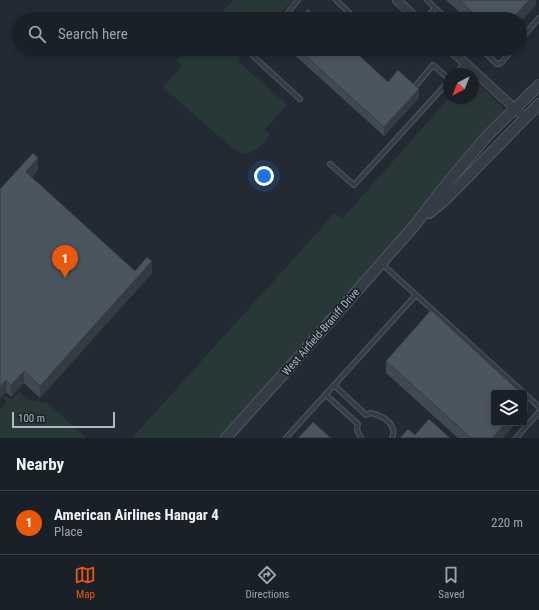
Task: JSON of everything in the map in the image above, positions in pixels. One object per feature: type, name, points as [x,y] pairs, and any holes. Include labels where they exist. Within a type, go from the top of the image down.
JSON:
[{"type":"street","points":[[397,0],[410,12]]},
{"type":"street","points":[[458,56],[525,118]]},
{"type":"street","name":"West Airfield-Braniff Drive","points":[[226,438],[415,225],[440,192],[486,137],[539,85]]},
{"type":"street","name":"West Airfield-Braniff Drive","points":[[415,225],[446,199],[539,104]]},
{"type":"lane","points":[[289,12],[298,0]]},
{"type":"lane","points":[[336,0],[349,12]]},
{"type":"lane","points":[[427,0],[440,12]]},
{"type":"lane","points":[[431,12],[435,8]]},
{"type":"lane","points":[[527,32],[539,18]]},
{"type":"lane","points":[[253,56],[300,98]]},
{"type":"lane","points":[[488,56],[497,64],[501,63],[507,56]]},
{"type":"lane","points":[[460,68],[465,63]]},
{"type":"lane","points":[[413,89],[433,65],[443,74]]},
{"type":"lane","points":[[330,164],[354,185],[443,87]]},
{"type":"lane","points":[[381,264],[521,390]]},
{"type":"lane","points":[[286,438],[416,296]]},
{"type":"lane","points":[[334,386],[366,415],[370,413],[386,418],[393,426],[394,434],[392,438]]},
{"type":"lane","points":[[326,395],[358,424],[357,430],[361,438]]},
{"type":"lane","points":[[527,396],[539,407]]},
{"type":"lane","points":[[516,438],[539,412]]},
{"type":"shaded area","points":[[233,0],[293,0],[282,12],[222,12]]},
{"type":"shaded area","points":[[181,56],[243,56],[238,61],[287,105],[264,130],[270,135],[253,152],[243,153],[231,147],[163,87],[182,66],[176,61]]},
{"type":"shaded area","points":[[479,85],[502,107],[505,113],[503,127],[478,157],[433,204],[219,438],[132,438],[334,213],[342,219],[444,104],[479,104]]},
{"type":"shaded area","points":[[19,392],[29,400],[47,403],[87,438],[0,438],[0,410],[7,402],[3,398],[5,395],[11,399]]},
{"type":"building","points":[[459,0],[529,0],[518,12],[472,12]]},
{"type":"building","points":[[306,56],[360,56],[388,82],[398,70],[419,89],[384,127]]},
{"type":"building","points":[[33,153],[38,158],[26,172],[135,271],[147,257],[152,261],[40,386],[24,371],[11,385],[6,380],[0,387],[0,189]]},
{"type":"building","points":[[431,310],[518,390],[491,390],[491,426],[503,426],[492,438],[471,438],[386,361]]},
{"type":"building","points":[[429,419],[450,438],[400,438],[408,429],[415,435]]},
{"type":"building","points":[[313,422],[331,438],[298,438]]},
{"type":"place","name":"American Airlines Hangar 4","points":[[65,278]]}]
